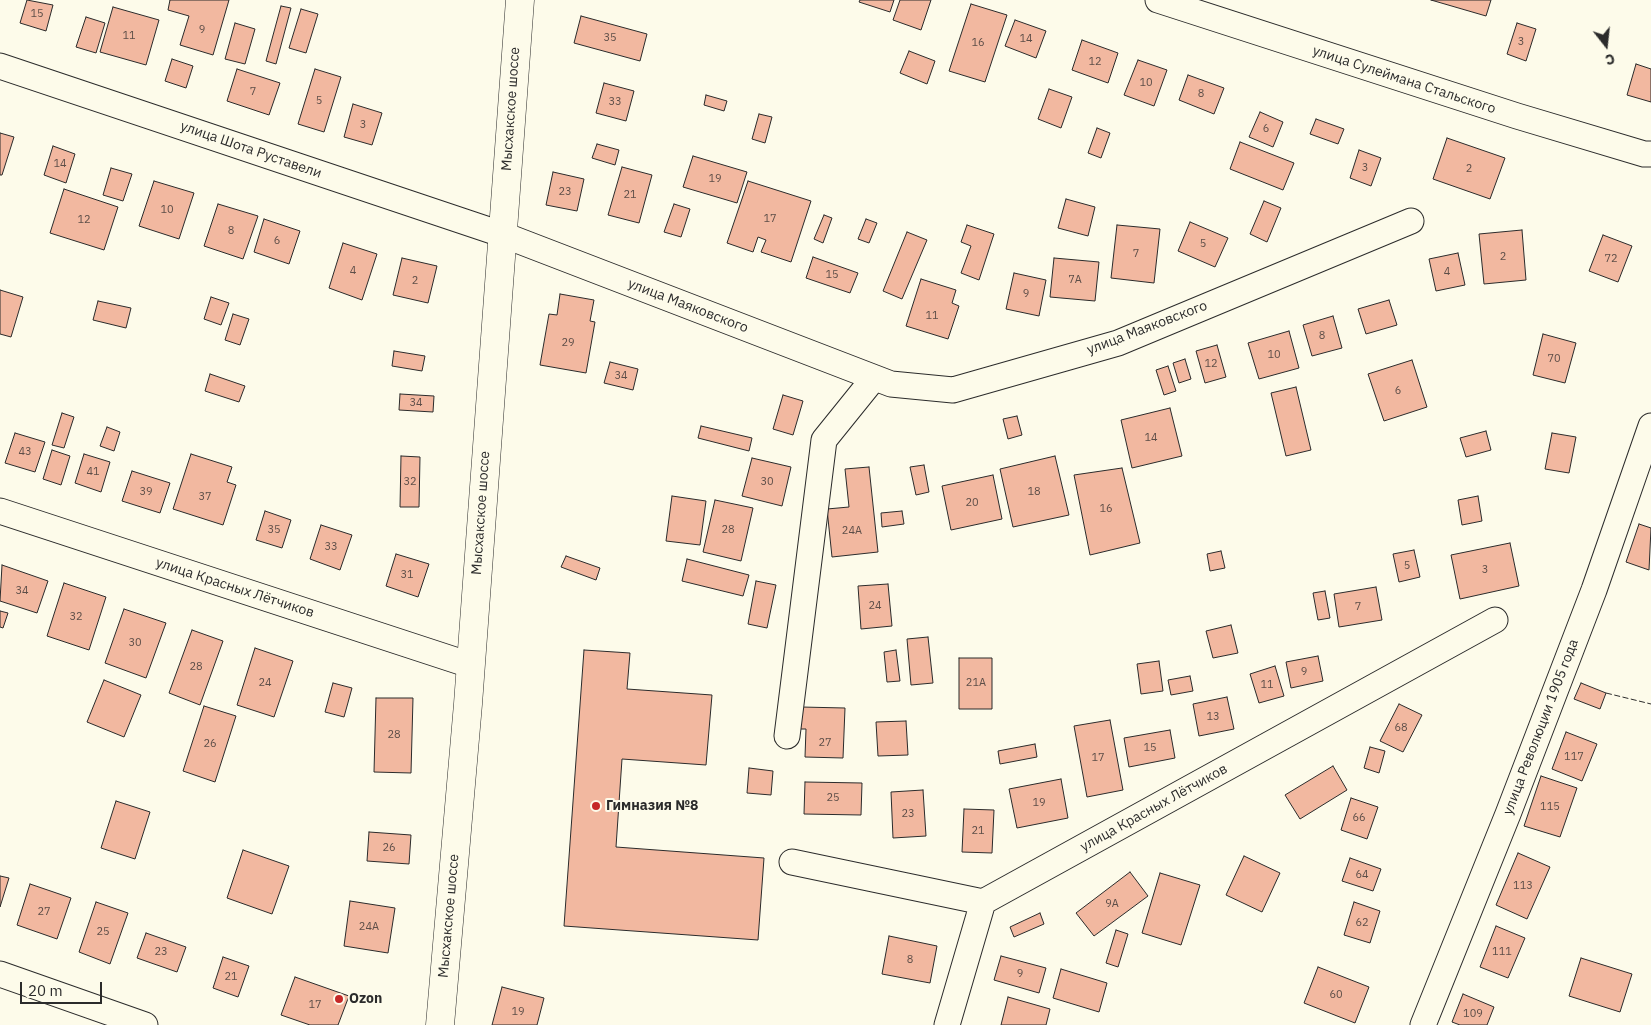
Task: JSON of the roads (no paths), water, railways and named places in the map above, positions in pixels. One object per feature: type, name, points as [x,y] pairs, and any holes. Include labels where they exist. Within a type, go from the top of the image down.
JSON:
[{"type":"street","name":"Мысхакское шоссе","points":[[440,1025],[470,665],[520,0]]},
{"type":"street","name":"улица Сулеймана Стальского","points":[[1158,0],[1517,116],[1644,154],[1651,154]]},
{"type":"street","name":"улица Шота Руставели","points":[[0,66],[501,234]]},
{"type":"street","name":"улица Маяковского","points":[[501,234],[891,384],[953,390],[1118,343],[1411,221]]},
{"type":"street","points":[[787,736],[824,440],[874,378]]},
{"type":"street","name":"улица Революции 1905 года","points":[[1423,1025],[1508,814],[1594,590],[1651,426]]},
{"type":"street","name":"улица Красных Лётчиков","points":[[0,511],[470,665]]},
{"type":"street","name":"улица Красных Лётчиков","points":[[983,902],[1495,620]]},
{"type":"street","points":[[792,862],[983,902],[947,1025]]},
{"type":"street","points":[[0,974],[145,1025]]},
{"type":"place","name":"Гимназия №8","points":[[596,806]]},
{"type":"place","name":"Ozon","points":[[339,999]]}]
